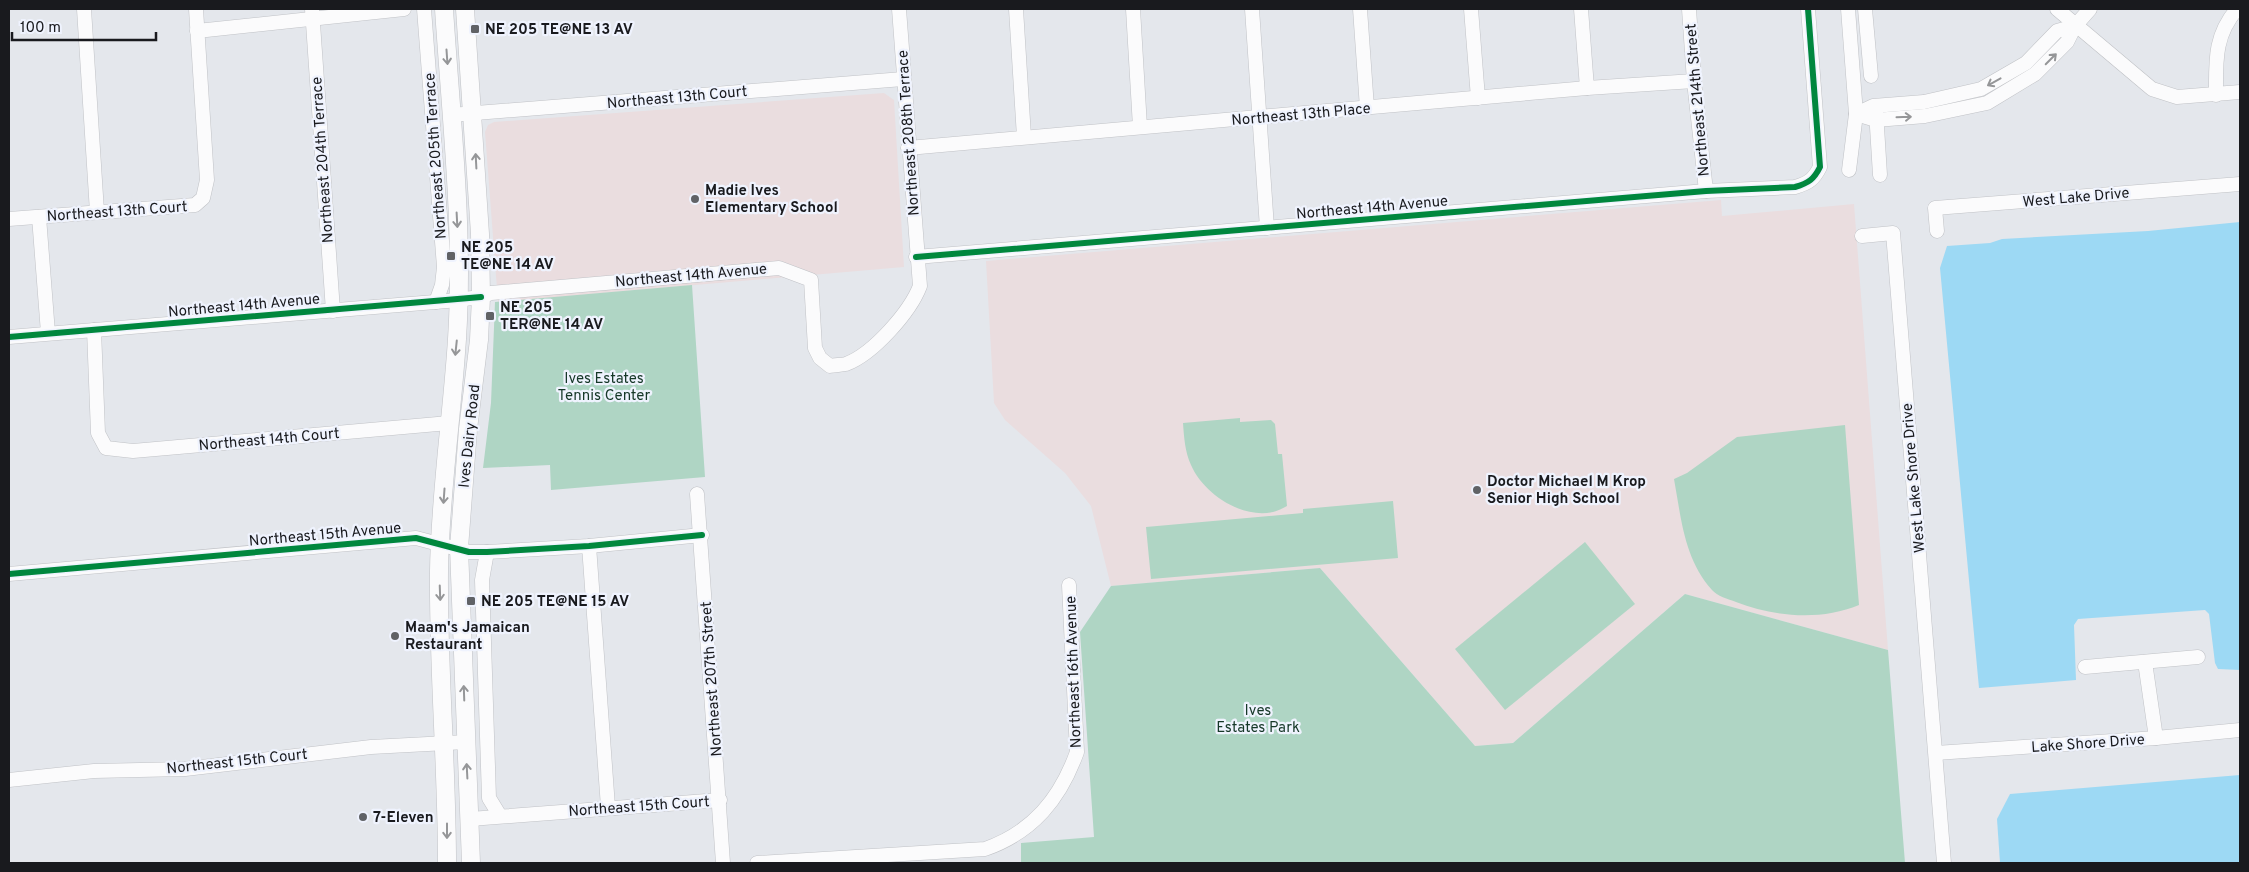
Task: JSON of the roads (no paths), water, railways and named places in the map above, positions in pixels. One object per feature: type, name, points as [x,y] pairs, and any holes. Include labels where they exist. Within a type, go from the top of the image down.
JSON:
[{"type":"main road","name":"Ives Dairy Road","points":[[444,9],[458,237],[457,340],[448,422],[439,570],[447,863]]},
{"type":"main road","name":"Ives Dairy Road","points":[[465,9],[480,234],[481,297],[479,340],[468,428],[459,548],[471,863]]},
{"type":"street","points":[[84,9],[97,212]]},
{"type":"street","points":[[196,9],[197,31],[312,14],[404,9]]},
{"type":"street","name":"Northeast 205th Terrace","points":[[424,9],[444,267],[442,284],[436,302]]},
{"type":"street","name":"Northeast 208th Terrace","points":[[899,9],[916,257]]},
{"type":"street","points":[[1016,9],[1024,137]]},
{"type":"street","points":[[1132,9],[1140,127]]},
{"type":"street","points":[[1252,9],[1267,228]]},
{"type":"street","points":[[1360,9],[1367,108]]},
{"type":"street","points":[[1471,9],[1478,98]]},
{"type":"street","points":[[1581,9],[1587,88]]},
{"type":"street","name":"Northeast 214th Street","points":[[1689,9],[1694,81],[1706,191]]},
{"type":"street","name":"Northeast 14th Avenue","points":[[9,337],[436,302],[481,297],[491,293],[779,268],[811,280],[816,348],[820,358],[830,366],[845,364],[864,354],[896,323],[916,297],[920,286],[916,257],[1706,191],[1796,187],[1807,184],[1814,178],[1820,167],[1808,9]]},
{"type":"street","points":[[1848,9],[1856,114],[1849,170]]},
{"type":"street","points":[[1865,9],[1871,76]]},
{"type":"street","points":[[2057,9],[2152,89],[2177,97],[2240,92]]},
{"type":"street","points":[[1856,114],[1876,120],[1925,116],[1987,103],[2035,74],[2067,42],[2075,26],[2090,9]]},
{"type":"street","points":[[2216,95],[2216,57],[2220,35],[2237,9]]},
{"type":"street","name":"Northeast 204th Terrace","points":[[312,14],[333,311]]},
{"type":"street","points":[[1856,114],[1875,106],[1924,102],[1981,89],[2026,63],[2057,31],[2075,26]]},
{"type":"street","name":"Northeast 13th Court","points":[[9,219],[195,205],[203,198],[207,180],[197,31]]},
{"type":"street","name":"Northeast 13th Court","points":[[451,115],[904,79]]},
{"type":"street","name":"Northeast 13th Place","points":[[908,148],[1587,88],[1694,81]]},
{"type":"street","points":[[1875,106],[1880,176]]},
{"type":"street","name":"West Lake Drive","points":[[1937,230],[1935,208],[2240,184]]},
{"type":"street","points":[[40,217],[48,333]]},
{"type":"street","name":"West Lake Shore Drive","points":[[1862,236],[1893,233],[1936,753]]},
{"type":"street","name":"Northeast 14th Court","points":[[94,330],[98,433],[106,448],[133,451],[448,422]]},
{"type":"street","name":"Northeast 207th Street","points":[[697,494],[702,534],[723,863]]},
{"type":"street","name":"Northeast 15th Avenue","points":[[9,574],[416,538],[469,552],[487,552],[589,546],[702,534]]},
{"type":"street","points":[[589,546],[608,807]]},
{"type":"street","points":[[487,552],[482,580],[489,798],[500,816]]},
{"type":"street","name":"Northeast 16th Avenue","points":[[757,863],[985,849],[1005,842],[1037,820],[1058,792],[1078,752],[1070,585]]},
{"type":"street","points":[[2085,666],[2198,657]]},
{"type":"street","points":[[2144,662],[2156,738]]},
{"type":"street","name":"Lake Shore Drive","points":[[1936,753],[2156,738],[2240,730]]},
{"type":"street","name":"Northeast 15th Court","points":[[9,780],[94,771],[185,768],[371,747],[466,742]]},
{"type":"street","points":[[1936,753],[1944,863]]},
{"type":"street","name":"Northeast 15th Court","points":[[470,818],[720,800]]},
{"type":"water","points":[[2240,222],[2240,670],[2218,669],[2215,663],[2209,614],[2205,610],[2078,619],[2074,625],[2076,680],[1979,688],[1940,268],[1947,246],[1990,243],[2002,239],[2148,231]]},
{"type":"water","points":[[2240,775],[2240,863],[2000,863],[1997,819],[2010,794]]},
{"type":"place","name":"NE 205 TE@NE 13 AV","points":[[475,29]]},
{"type":"place","name":"Madie Ives Elementary School","points":[[695,199]]},
{"type":"place","name":"NE 205 TE@NE 14 AV","points":[[451,256]]},
{"type":"place","name":"NE 205 TER@NE 14 AV","points":[[490,316]]},
{"type":"place","name":"Doctor Michael M Krop Senior High School","points":[[1477,490]]},
{"type":"place","name":"NE 205 TE@NE 15 AV","points":[[471,601]]},
{"type":"place","name":"Maam's Jamaican Restaurant","points":[[395,636]]},
{"type":"place","name":"7-Eleven","points":[[363,817]]},
{"type":"park label","name":"Ives Estates Tennis Center","points":[[604,386]]},
{"type":"park label","name":"Ives Estates Park","points":[[1258,718]]}]
